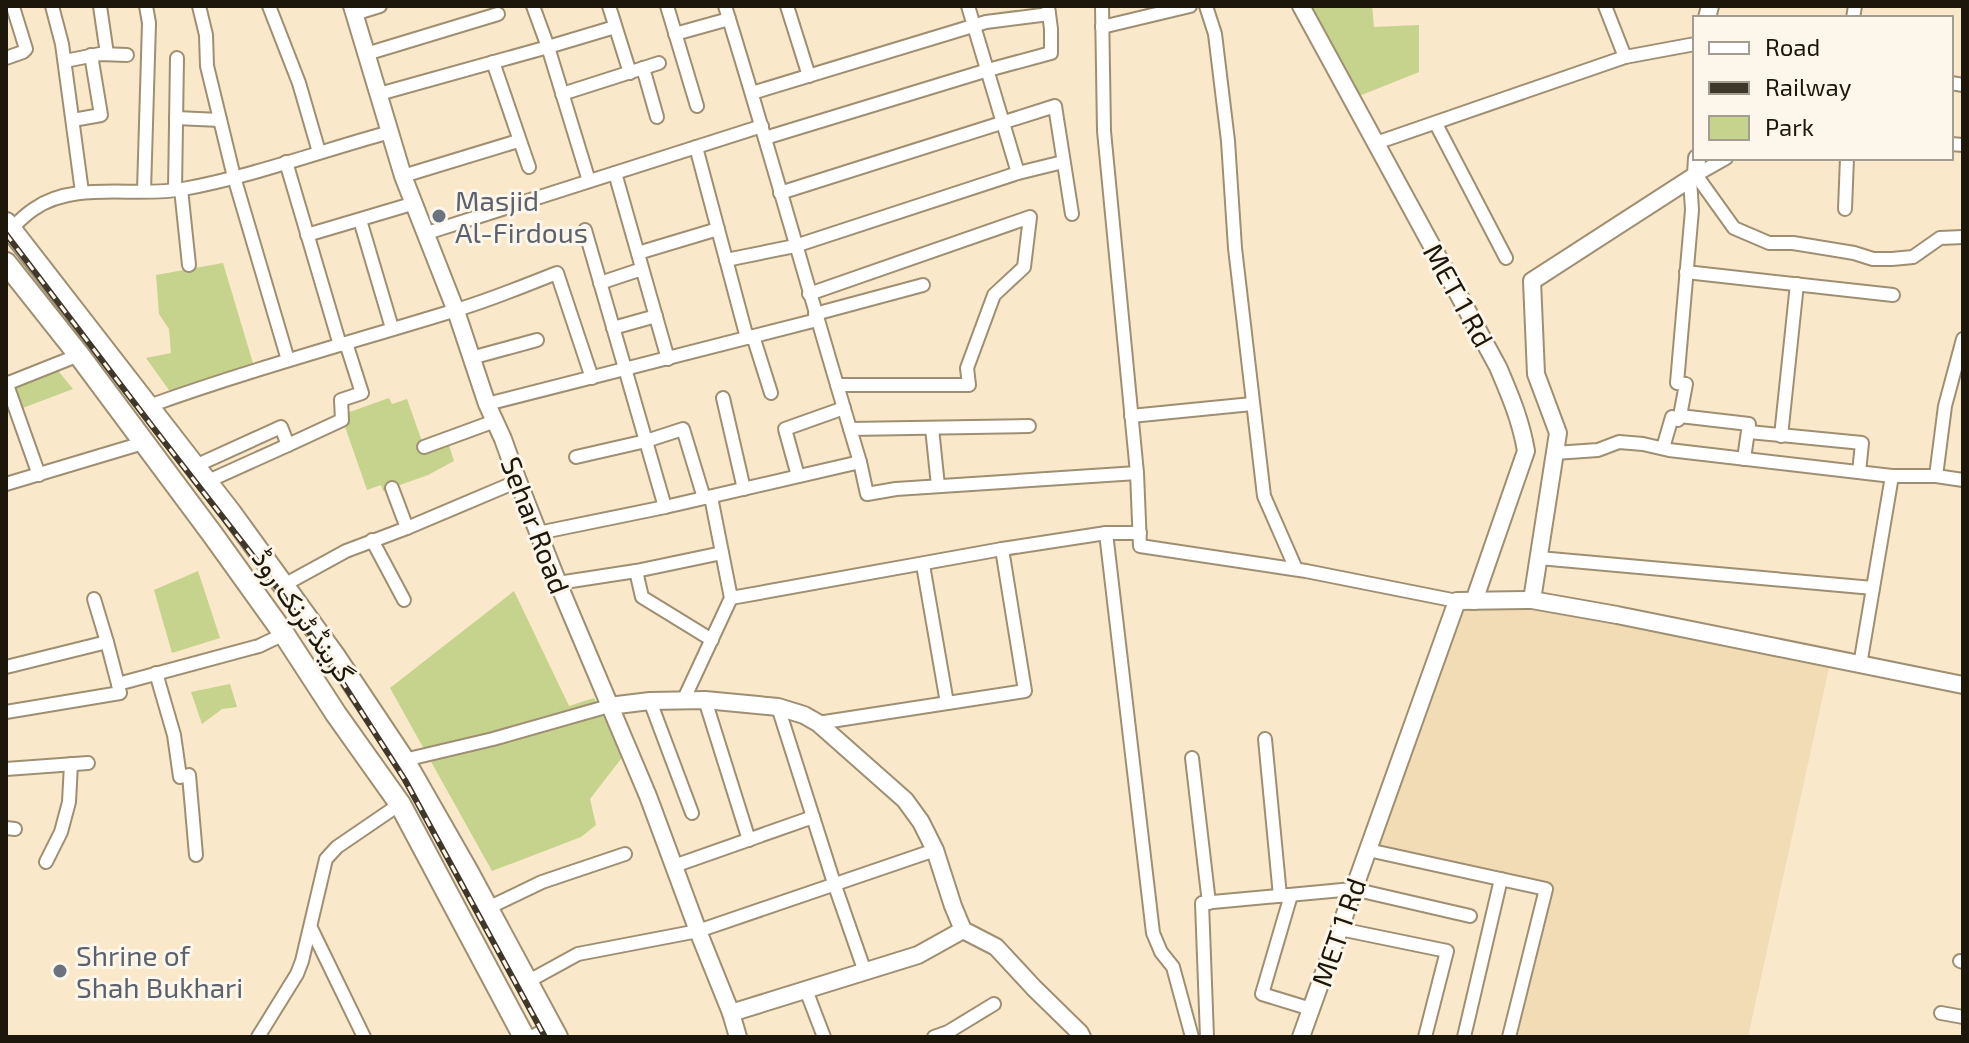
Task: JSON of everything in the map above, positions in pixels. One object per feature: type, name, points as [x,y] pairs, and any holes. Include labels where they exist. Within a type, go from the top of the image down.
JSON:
[{"type":"main road","name":"گرینڈ ٹرنک روڈ","points":[[8,226],[149,406],[334,655],[404,760],[554,1032]]},
{"type":"main road","name":"گرینڈ ٹرنک روڈ","points":[[6,263],[79,355],[284,634],[400,804],[524,1037]]},
{"type":"street","points":[[6,9],[15,6],[26,49],[6,58]]},
{"type":"street","points":[[52,6],[65,61],[82,192]]},
{"type":"street","points":[[100,6],[107,54]]},
{"type":"street","points":[[144,191],[149,23],[146,6]]},
{"type":"street","points":[[199,6],[206,35],[207,66],[234,177],[288,360]]},
{"type":"street","points":[[269,6],[299,83],[319,152]]},
{"type":"street","points":[[353,10],[380,6]]},
{"type":"street","points":[[533,6],[589,181]]},
{"type":"street","points":[[609,6],[630,73]]},
{"type":"street","points":[[667,6],[697,106]]},
{"type":"street","points":[[787,6],[809,76]]},
{"type":"street","points":[[968,6],[1018,173]]},
{"type":"street","points":[[1102,6],[1104,131],[1137,473],[1140,546],[1296,569],[1465,601],[1532,600],[1963,685]]},
{"type":"street","points":[[1102,27],[1190,6]]},
{"type":"street","points":[[1206,6],[1215,34],[1228,141],[1235,248],[1264,496],[1296,569]]},
{"type":"street","name":"MET 1 Rd","points":[[1301,6],[1498,367],[1514,404],[1526,451],[1353,889],[1301,1037]]},
{"type":"street","points":[[1605,6],[1625,57]]},
{"type":"street","name":"Sehar Road","points":[[353,10],[403,176],[456,311],[487,404],[648,796],[738,1037]]},
{"type":"street","points":[[427,233],[696,147],[764,132],[1051,53],[1049,10],[974,25],[752,93]]},
{"type":"street","points":[[675,34],[727,12],[867,494],[896,489],[1137,473]]},
{"type":"street","points":[[366,54],[498,14]]},
{"type":"street","points":[[379,94],[615,27]]},
{"type":"street","points":[[1376,143],[1625,57],[1693,44]]},
{"type":"street","points":[[65,61],[91,55],[127,55]]},
{"type":"street","points":[[73,120],[101,115],[91,55]]},
{"type":"street","points":[[177,58],[178,190],[189,265]]},
{"type":"street","points":[[493,62],[529,167]]},
{"type":"street","points":[[562,94],[659,63]]},
{"type":"street","points":[[643,68],[657,117]]},
{"type":"street","points":[[780,193],[1055,106],[1072,214]]},
{"type":"street","points":[[176,118],[220,120]]},
{"type":"street","points":[[1436,124],[1506,258]]},
{"type":"street","points":[[8,226],[35,207],[60,197],[82,192],[178,190],[390,132]]},
{"type":"street","points":[[403,176],[518,141]]},
{"type":"street","points":[[696,147],[726,260],[771,393]]},
{"type":"street","points":[[1532,600],[1558,433],[1536,374],[1532,281],[1694,171],[1721,160]]},
{"type":"street","points":[[1845,209],[1847,160]]},
{"type":"street","points":[[200,474],[288,445],[342,420],[341,400],[362,393],[307,235],[286,162]]},
{"type":"street","points":[[726,260],[795,246],[1018,173],[1063,162]]},
{"type":"street","points":[[1694,171],[1734,228],[1769,243],[1793,243],[1873,259],[1892,259],[1913,257],[1940,238],[1963,237]]},
{"type":"street","points":[[1663,448],[1672,417],[1678,420],[1680,416],[1686,384],[1677,383],[1694,171]]},
{"type":"street","points":[[615,173],[668,359]]},
{"type":"street","points":[[307,235],[415,203]]},
{"type":"street","points":[[809,294],[1030,217],[1024,267],[994,295],[967,368],[969,385],[837,385]]},
{"type":"street","points":[[360,220],[392,328]]},
{"type":"street","points":[[638,253],[718,229]]},
{"type":"street","points":[[585,230],[665,507]]},
{"type":"street","points":[[600,283],[642,269]]},
{"type":"street","points":[[1686,272],[1893,295]]},
{"type":"street","points":[[149,406],[288,360],[456,311],[557,273],[592,378]]},
{"type":"street","points":[[1781,436],[1797,284]]},
{"type":"street","points":[[487,404],[750,337],[923,285]]},
{"type":"street","points":[[613,328],[656,316]]},
{"type":"street","points":[[1936,476],[1945,406],[1963,339]]},
{"type":"street","points":[[471,358],[537,340]]},
{"type":"street","points":[[39,475],[6,383],[79,355]]},
{"type":"street","points":[[723,398],[744,489]]},
{"type":"street","points":[[1131,416],[1252,404]]},
{"type":"street","points":[[798,476],[785,429],[844,408]]},
{"type":"street","points":[[1680,416],[1749,424],[1744,459]]},
{"type":"street","points":[[424,447],[495,421]]},
{"type":"street","points":[[850,429],[1029,426]]},
{"type":"street","points":[[200,474],[281,427],[288,445]]},
{"type":"street","points":[[932,428],[938,486]]},
{"type":"street","points":[[576,457],[683,429],[707,498],[731,598],[683,701]]},
{"type":"street","points":[[1749,432],[1862,443],[1859,472]]},
{"type":"street","points":[[1555,453],[1598,450],[1619,442],[1892,476],[1936,476],[1963,480]]},
{"type":"street","points":[[6,484],[143,443]]},
{"type":"street","points":[[538,533],[860,462]]},
{"type":"street","points":[[1860,665],[1892,476]]},
{"type":"street","points":[[284,585],[346,551],[518,481]]},
{"type":"street","points":[[392,488],[407,528]]},
{"type":"street","points":[[731,598],[1002,549],[1106,533],[1140,533]]},
{"type":"street","points":[[1106,533],[1153,933],[1161,952],[1173,967],[1192,1037]]},
{"type":"street","points":[[372,540],[404,600]]},
{"type":"street","points":[[818,723],[1025,691],[1002,549]]},
{"type":"street","points":[[558,583],[722,553]]},
{"type":"street","points":[[1539,558],[1873,588]]},
{"type":"street","points":[[923,565],[947,703]]},
{"type":"street","points":[[636,571],[642,597],[712,640]]},
{"type":"street","points":[[6,712],[120,693],[94,599]]},
{"type":"street","points":[[118,684],[259,646],[284,634]]},
{"type":"street","points":[[6,667],[107,642]]},
{"type":"street","points":[[156,673],[174,735],[180,777],[189,775],[196,855]]},
{"type":"street","points":[[404,760],[609,706],[650,701],[705,700],[778,707],[804,715],[818,723],[905,800],[921,822],[935,850],[963,930],[996,947],[1082,1037]]},
{"type":"street","points":[[705,700],[749,840]]},
{"type":"street","points":[[650,701],[692,813]]},
{"type":"street","points":[[778,707],[865,972]]},
{"type":"street","points":[[1265,739],[1286,896],[1262,994],[1311,1009]]},
{"type":"street","points":[[1192,758],[1209,903]]},
{"type":"street","points":[[6,769],[88,763]]},
{"type":"street","points":[[46,862],[61,832],[69,802],[71,764]]},
{"type":"street","points":[[258,1037],[297,974],[326,859],[337,847],[400,804]]},
{"type":"street","points":[[674,866],[813,817]]},
{"type":"street","points":[[527,982],[578,954],[698,931],[935,850]]},
{"type":"street","points":[[1368,850],[1546,889],[1509,1037]]},
{"type":"street","points":[[488,908],[542,882],[625,854]]},
{"type":"street","points":[[1464,1037],[1501,879]]},
{"type":"street","points":[[1207,1037],[1202,903],[1353,889],[1470,916]]},
{"type":"street","points":[[311,928],[362,1034],[348,1037]]},
{"type":"street","points":[[1340,929],[1447,951],[1425,1037]]},
{"type":"street","points":[[731,1013],[918,955],[963,930]]},
{"type":"street","points":[[806,990],[824,1037]]},
{"type":"street","points":[[934,1037],[994,1004]]},
{"type":"street","points":[[1941,1013],[1963,1017]]},
{"type":"street","points":[[532,1037],[554,1032]]},
{"type":"shaded area","points":[[1532,600],[1831,659],[1748,1037],[1509,1037],[1545,889],[1368,850],[1457,601]]},
{"type":"green space","points":[[1308,6],[1372,6],[1374,27],[1419,25],[1419,72],[1359,96]]},
{"type":"green space","points":[[223,263],[255,370],[174,397],[146,358],[171,353],[169,329],[159,314],[156,275]]},
{"type":"green space","points":[[55,367],[73,389],[20,409],[9,386]]},
{"type":"green space","points":[[389,398],[392,404],[407,399],[424,447],[447,439],[454,461],[428,475],[383,491],[381,485],[367,490],[341,415]]},
{"type":"green space","points":[[198,571],[220,638],[172,653],[154,590]]},
{"type":"green space","points":[[514,591],[569,706],[594,698],[624,755],[590,799],[596,825],[581,837],[492,871],[390,688]]},
{"type":"green space","points":[[230,684],[237,707],[222,709],[202,724],[191,692]]},
{"type":"railway","points":[[6,234],[270,578],[323,652],[405,780],[545,1037]]},
{"type":"place","name":"Masjid Al-Firdous","points":[[439,216]]},
{"type":"place","name":"Shrine of Shah Bukhari","points":[[60,971]]}]
